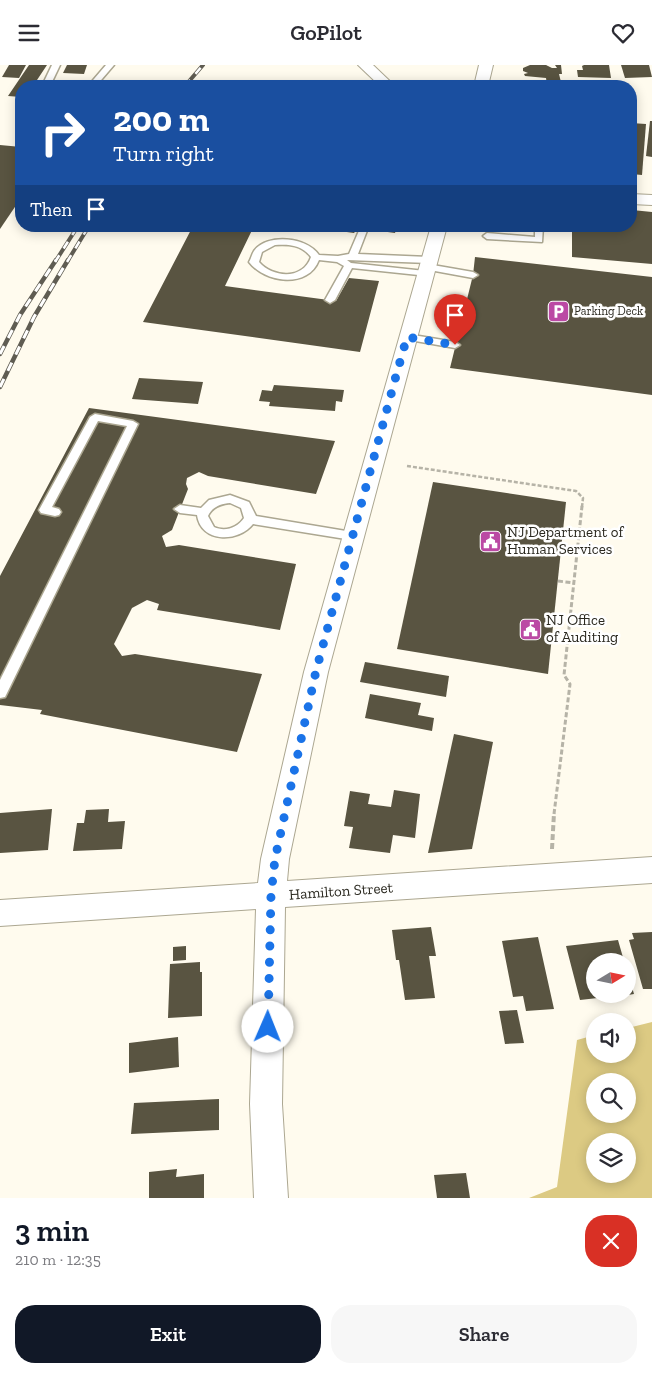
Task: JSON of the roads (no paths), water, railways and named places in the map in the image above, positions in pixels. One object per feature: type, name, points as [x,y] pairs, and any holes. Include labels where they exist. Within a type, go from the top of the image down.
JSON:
[{"type":"street","points":[[365,65],[381,80]]},
{"type":"street","points":[[482,80],[486,65]]},
{"type":"street","points":[[637,199],[652,200]]},
{"type":"street","points":[[271,1198],[266,1104],[271,895],[275,859],[316,671],[437,232]]},
{"type":"street","name":"Hamilton Street","points":[[0,913],[652,870]]},
{"type":"lane","points":[[49,80],[56,65]]},
{"type":"lane","points":[[97,80],[110,65]]},
{"type":"lane","points":[[330,300],[351,260],[362,232]]},
{"type":"lane","points":[[487,236],[539,240],[539,232]]},
{"type":"lane","points":[[316,257],[311,269],[304,273],[289,276],[273,276],[258,268],[254,262],[258,251],[273,243],[282,242],[309,247],[316,257],[427,267],[473,275]]},
{"type":"lane","points":[[351,260],[427,267]]},
{"type":"lane","points":[[407,337],[455,345]]},
{"type":"lane","points":[[0,693],[133,424],[95,417],[44,510],[54,513]]},
{"type":"lane","points":[[230,499],[244,504],[251,513],[250,519],[242,529],[227,534],[219,533],[206,527],[202,516],[204,512],[215,502],[230,499]]},
{"type":"lane","points":[[180,509],[204,512]]},
{"type":"lane","points":[[250,519],[352,536]]},
{"type":"railway","points":[[190,80],[203,65]]},
{"type":"railway","points":[[55,262],[74,232]]},
{"type":"railway","points":[[67,262],[85,232]]},
{"type":"railway","points":[[0,354],[20,315],[56,260]]},
{"type":"railway","points":[[0,387],[34,317],[68,260]]},
{"type":"place","name":"Parking Deck","points":[[558,311]]},
{"type":"place","name":"NJ Department of Human Services","points":[[491,541]]},
{"type":"place","name":"NJ Office of Auditing","points":[[530,629]]}]
